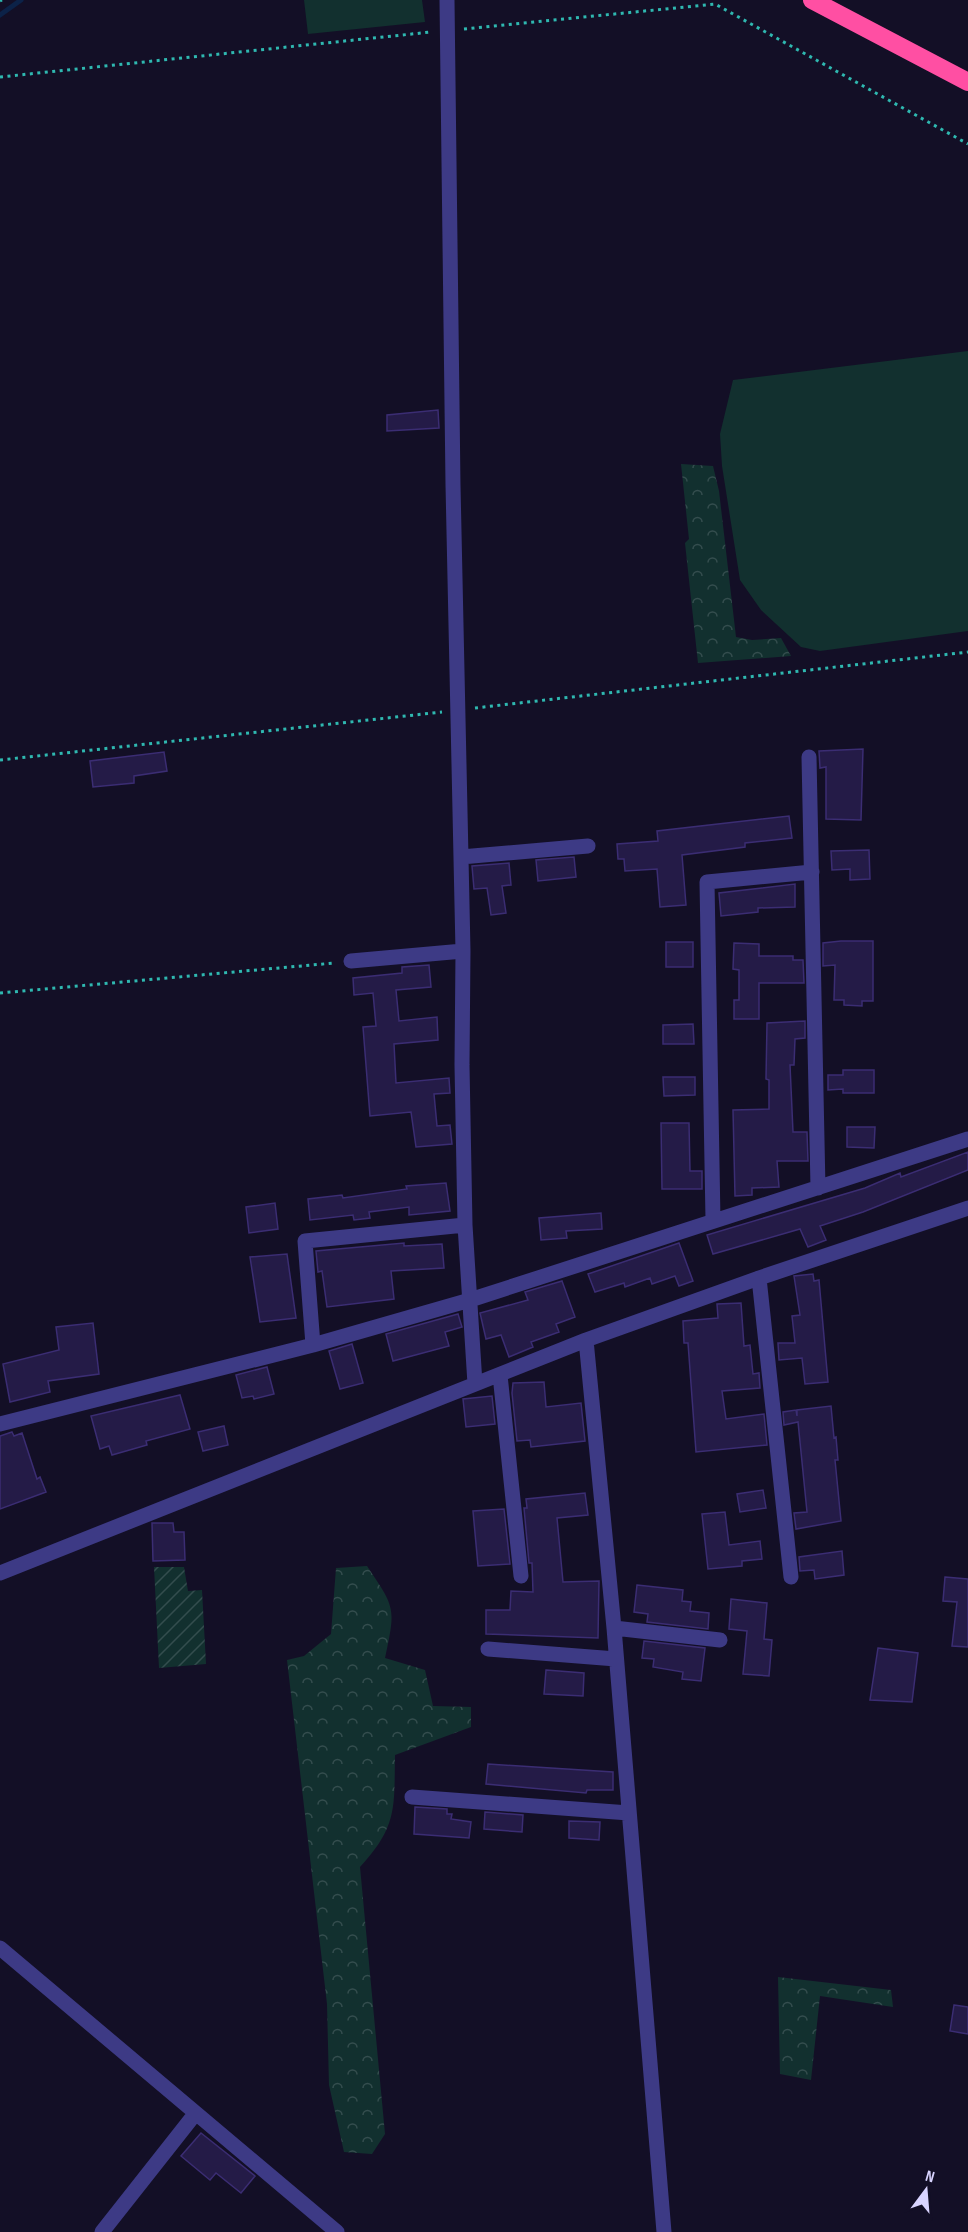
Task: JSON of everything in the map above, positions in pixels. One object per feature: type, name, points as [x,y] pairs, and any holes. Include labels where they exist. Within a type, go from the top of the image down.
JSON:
[{"type":"highway","points":[[812,0],[968,82]]},
{"type":"street","points":[[447,0],[463,951],[465,1225],[475,1384]]},
{"type":"street","points":[[808,757],[818,1188]]},
{"type":"street","points":[[461,857],[588,846]]},
{"type":"street","points":[[713,1220],[706,882],[812,872]]},
{"type":"street","points":[[351,961],[463,951]]},
{"type":"street","points":[[0,1424],[312,1345],[470,1300],[968,1139]]},
{"type":"street","points":[[0,1573],[586,1340],[759,1278],[968,1208]]},
{"type":"street","points":[[312,1345],[305,1241],[465,1225]]},
{"type":"street","points":[[759,1278],[791,1577]]},
{"type":"street","points":[[586,1340],[614,1628],[664,2232]]},
{"type":"street","points":[[500,1375],[521,1576]]},
{"type":"street","points":[[614,1628],[720,1641]]},
{"type":"street","points":[[488,1649],[616,1659]]},
{"type":"street","points":[[412,1797],[629,1813]]},
{"type":"street","points":[[0,1948],[337,2232]]},
{"type":"street","points":[[102,2232],[195,2114]]},
{"type":"path","points":[[0,77],[715,3],[875,89],[968,144]]},
{"type":"path","points":[[0,760],[968,652]]},
{"type":"path","points":[[0,993],[351,961]]},
{"type":"green space","points":[[304,0],[422,0],[425,22],[308,34]]},
{"type":"green space","points":[[968,351],[968,631],[820,651],[801,647],[761,610],[740,580],[722,466],[720,434],[733,380]]},
{"type":"green space","points":[[681,464],[713,466],[719,491],[736,637],[752,640],[781,638],[791,656],[698,663],[685,543],[689,539]]},
{"type":"green space","points":[[367,1566],[391,1609],[391,1628],[385,1658],[425,1670],[433,1706],[471,1707],[471,1727],[395,1755],[394,1802],[388,1827],[372,1853],[360,1867],[385,2134],[372,2154],[344,2152],[329,2085],[327,2004],[287,1660],[304,1656],[331,1634],[336,1568]]},
{"type":"green space","points":[[154,1567],[184,1567],[188,1591],[202,1590],[206,1664],[159,1668]]},
{"type":"green space","points":[[778,1977],[891,1990],[893,2007],[820,1996],[811,2080],[780,2074]]},
{"type":"building","points":[[438,410],[439,428],[387,431],[387,415]]},
{"type":"building","points":[[863,749],[861,820],[826,819],[826,767],[820,768],[819,751]]},
{"type":"building","points":[[164,752],[167,771],[134,776],[134,783],[93,787],[90,761]]},
{"type":"building","points":[[789,816],[792,838],[745,843],[745,847],[682,855],[686,905],[660,907],[657,869],[625,871],[624,859],[618,859],[617,844],[658,841],[657,831]]},
{"type":"building","points":[[869,850],[870,879],[850,880],[850,869],[832,870],[831,851]]},
{"type":"building","points":[[574,857],[576,877],[538,881],[536,860]]},
{"type":"building","points":[[509,863],[511,885],[502,886],[506,913],[491,915],[487,888],[474,889],[472,866]]},
{"type":"building","points":[[795,884],[795,907],[758,908],[758,912],[721,916],[719,893]]},
{"type":"building","points":[[873,941],[873,1001],[862,1001],[862,1006],[844,1005],[844,1000],[834,1000],[835,965],[823,966],[823,943]]},
{"type":"building","points":[[666,942],[693,942],[693,967],[666,967]]},
{"type":"building","points":[[734,943],[759,944],[759,956],[793,956],[793,960],[803,960],[804,983],[759,983],[759,1019],[734,1019],[734,1000],[739,1000],[739,970],[733,969]]},
{"type":"building","points":[[429,965],[431,987],[396,990],[399,1021],[437,1017],[438,1040],[394,1044],[396,1083],[449,1078],[450,1093],[434,1094],[437,1126],[450,1125],[452,1144],[416,1147],[411,1112],[370,1116],[363,1027],[376,1026],[373,993],[354,995],[353,978],[402,973],[402,967]]},
{"type":"building","points":[[805,1021],[805,1038],[795,1039],[794,1065],[790,1065],[793,1132],[807,1132],[808,1161],[777,1161],[779,1187],[752,1188],[752,1195],[735,1196],[733,1110],[769,1109],[769,1080],[766,1079],[767,1023]]},
{"type":"building","points":[[693,1024],[694,1044],[663,1044],[663,1025]]},
{"type":"building","points":[[843,1070],[874,1070],[874,1093],[843,1093],[843,1089],[828,1090],[828,1075],[843,1075]]},
{"type":"building","points":[[663,1077],[695,1077],[695,1095],[664,1096]]},
{"type":"building","points":[[661,1123],[689,1123],[690,1171],[702,1171],[702,1189],[662,1189]]},
{"type":"building","points":[[847,1127],[875,1127],[874,1148],[847,1147]]},
{"type":"building","points":[[968,1152],[968,1170],[863,1212],[820,1226],[826,1240],[808,1247],[800,1229],[713,1254],[707,1235],[865,1188],[900,1173],[901,1177]]},
{"type":"building","points":[[446,1183],[450,1211],[409,1215],[409,1207],[369,1212],[370,1218],[354,1220],[353,1215],[310,1220],[308,1199],[342,1195],[343,1198],[407,1189],[406,1186]]},
{"type":"building","points":[[275,1203],[278,1229],[249,1233],[246,1207]]},
{"type":"building","points":[[601,1213],[602,1229],[566,1231],[567,1238],[541,1240],[539,1218]]},
{"type":"building","points":[[404,1243],[404,1246],[442,1244],[444,1268],[391,1271],[394,1299],[327,1307],[322,1271],[318,1272],[316,1251]]},
{"type":"building","points":[[679,1243],[693,1281],[679,1286],[675,1276],[652,1284],[650,1278],[625,1287],[624,1283],[595,1292],[588,1274]]},
{"type":"building","points":[[287,1254],[296,1318],[260,1322],[250,1257]]},
{"type":"building","points":[[813,1274],[814,1281],[819,1280],[828,1382],[805,1384],[802,1358],[779,1360],[778,1343],[795,1343],[792,1316],[800,1315],[794,1276]]},
{"type":"building","points":[[562,1281],[575,1317],[556,1324],[559,1332],[531,1342],[533,1347],[509,1357],[501,1335],[486,1339],[480,1313],[528,1300],[525,1292]]},
{"type":"building","points":[[741,1303],[744,1346],[750,1345],[753,1374],[759,1373],[760,1388],[722,1391],[726,1419],[764,1414],[767,1445],[696,1452],[688,1343],[684,1343],[683,1321],[718,1318],[717,1304]]},
{"type":"building","points":[[458,1314],[462,1327],[445,1332],[449,1346],[393,1361],[386,1334]]},
{"type":"building","points":[[93,1323],[99,1374],[48,1381],[50,1392],[10,1402],[3,1364],[59,1350],[56,1327]]},
{"type":"building","points":[[352,1344],[363,1383],[340,1389],[329,1351]]},
{"type":"building","points":[[267,1367],[274,1394],[254,1399],[253,1396],[242,1398],[236,1375]]},
{"type":"building","points":[[544,1382],[546,1407],[581,1403],[585,1441],[531,1447],[530,1440],[517,1441],[513,1383]]},
{"type":"building","points":[[180,1395],[190,1429],[146,1441],[147,1445],[112,1455],[109,1446],[100,1449],[91,1416]]},
{"type":"building","points":[[492,1396],[495,1424],[466,1427],[463,1399]]},
{"type":"building","points":[[831,1406],[838,1460],[835,1460],[841,1521],[796,1529],[794,1513],[807,1512],[798,1422],[784,1425],[783,1412],[796,1410],[797,1416],[797,1410]]},
{"type":"building","points":[[224,1426],[228,1445],[203,1451],[198,1432]]},
{"type":"building","points":[[12,1432],[14,1436],[22,1433],[37,1479],[40,1477],[46,1492],[0,1509],[0,1436]]},
{"type":"building","points":[[763,1490],[766,1508],[740,1512],[737,1494]]},
{"type":"building","points":[[585,1493],[588,1515],[557,1518],[563,1582],[599,1581],[598,1638],[486,1634],[486,1610],[510,1610],[511,1591],[533,1592],[532,1563],[529,1563],[524,1508],[527,1508],[526,1499]]},
{"type":"building","points":[[504,1509],[510,1564],[478,1566],[473,1511]]},
{"type":"building","points":[[725,1512],[729,1545],[760,1541],[762,1559],[742,1561],[742,1566],[708,1569],[702,1514]]},
{"type":"building","points":[[152,1523],[173,1523],[174,1532],[184,1532],[185,1560],[153,1561]]},
{"type":"building","points":[[842,1551],[844,1575],[815,1579],[814,1570],[800,1571],[799,1557]]},
{"type":"building","points":[[945,1577],[968,1579],[968,1647],[952,1646],[957,1602],[943,1601]]},
{"type":"building","points":[[637,1585],[683,1590],[682,1601],[691,1602],[690,1611],[709,1613],[708,1629],[647,1622],[648,1614],[634,1612]]},
{"type":"building","points":[[731,1599],[767,1603],[764,1639],[772,1640],[769,1676],[743,1674],[747,1631],[729,1629]]},
{"type":"building","points":[[644,1641],[705,1648],[701,1681],[682,1679],[683,1672],[653,1667],[654,1659],[642,1658]]},
{"type":"building","points":[[878,1648],[918,1653],[912,1702],[870,1700]]},
{"type":"building","points":[[546,1670],[584,1673],[583,1696],[544,1694]]},
{"type":"building","points":[[488,1764],[613,1772],[613,1790],[587,1790],[586,1793],[486,1784]]},
{"type":"building","points":[[415,1807],[447,1809],[447,1814],[452,1814],[451,1819],[471,1822],[469,1838],[414,1834]]},
{"type":"building","points":[[485,1812],[523,1815],[522,1832],[484,1829]]},
{"type":"building","points":[[569,1821],[600,1822],[599,1840],[569,1838]]},
{"type":"building","points":[[954,2005],[968,2007],[968,2034],[950,2031]]},
{"type":"building","points":[[201,2133],[255,2176],[241,2193],[216,2173],[210,2180],[181,2156]]},
{"type":"waterway","points":[[0,15],[21,0]]}]
